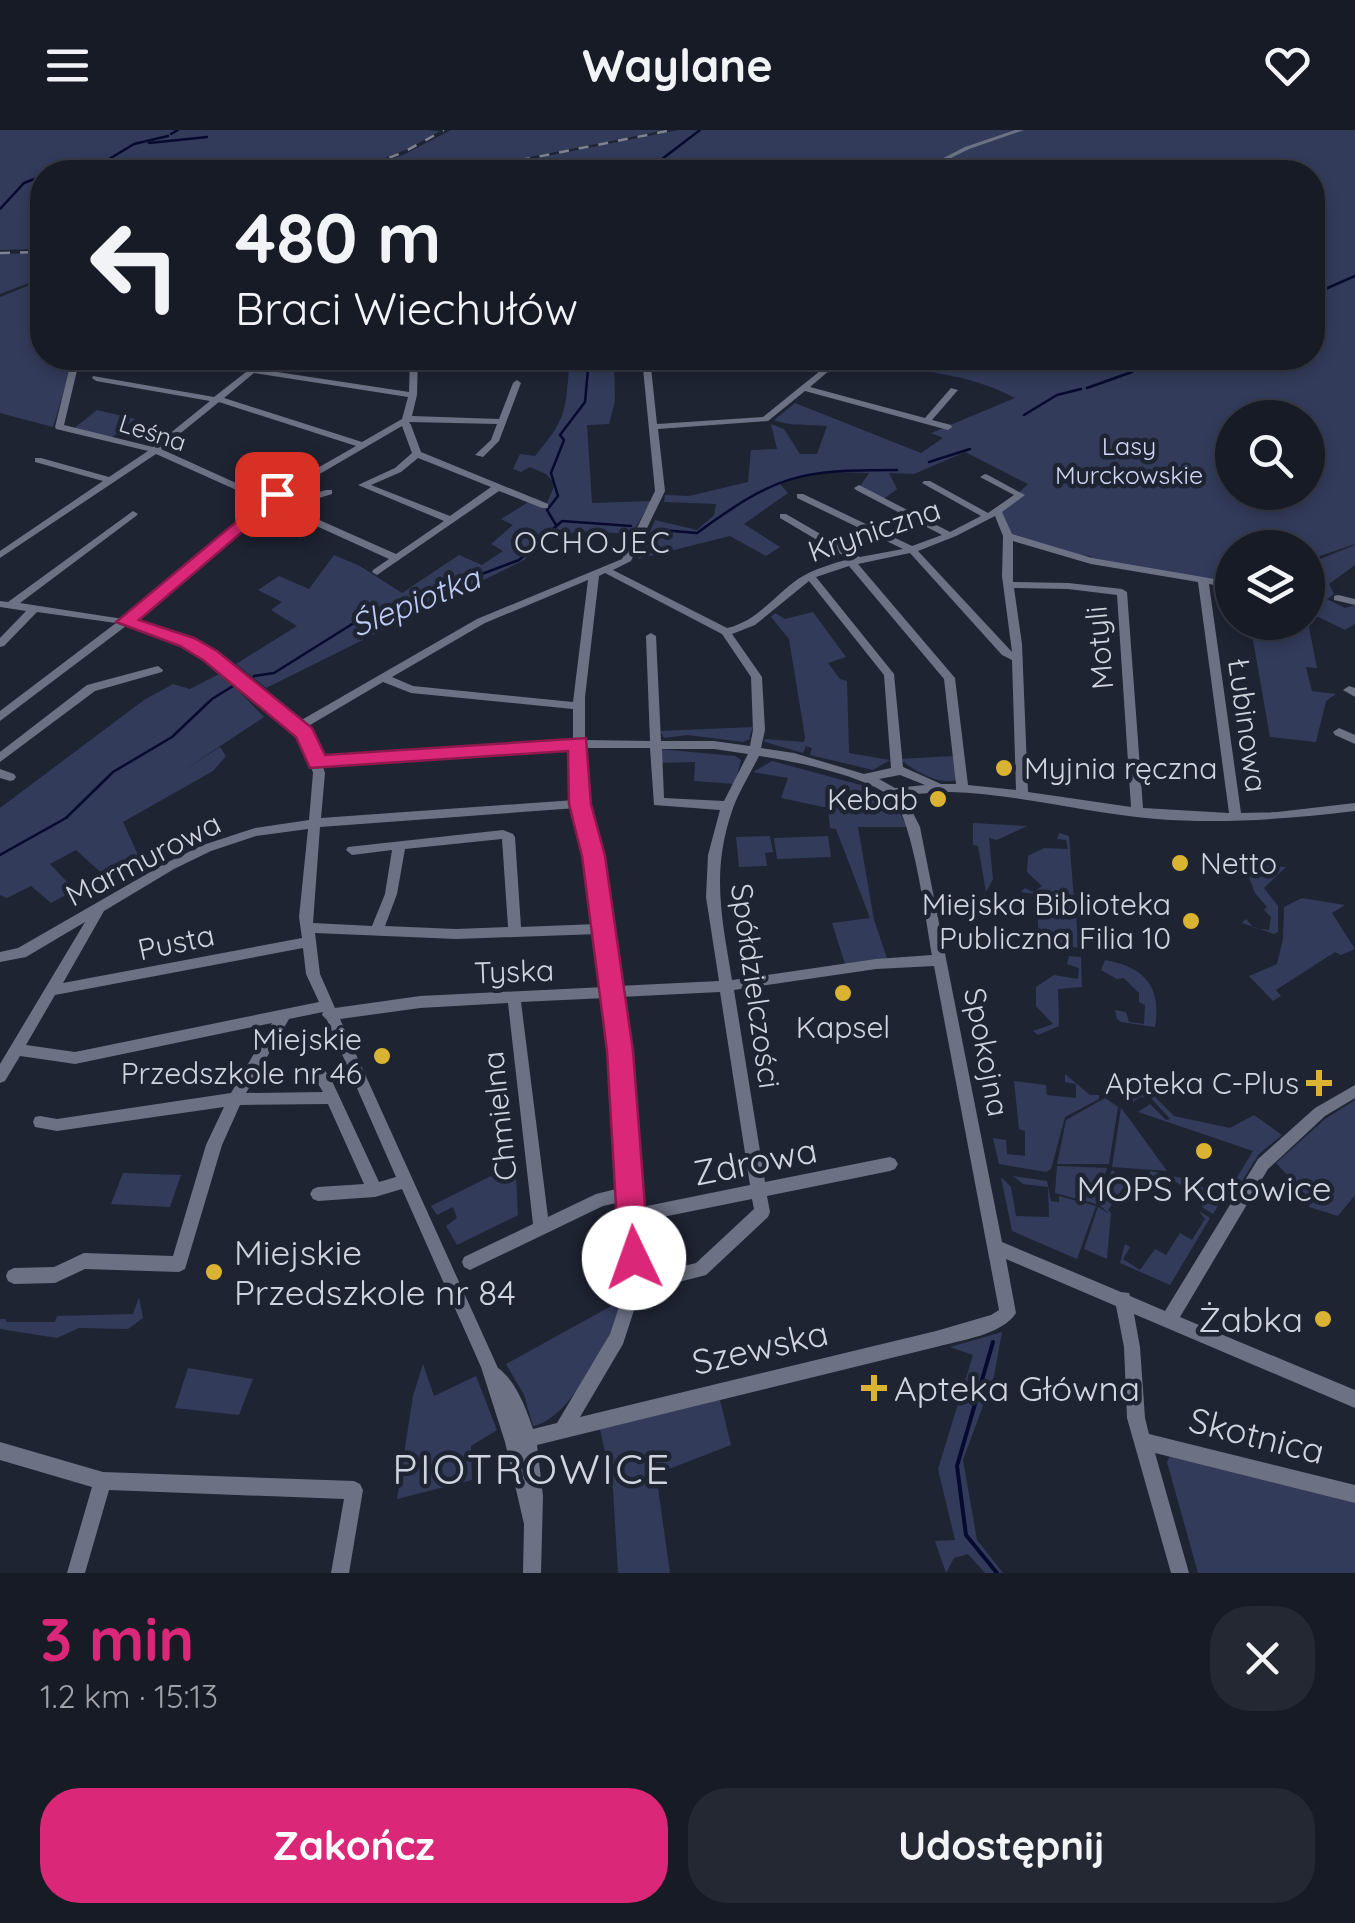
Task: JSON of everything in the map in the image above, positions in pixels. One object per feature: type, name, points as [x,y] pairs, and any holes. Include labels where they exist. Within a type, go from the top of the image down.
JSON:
[{"type":"street","points":[[943,160],[1022,130]]},
{"type":"street","name":"Leśna","points":[[72,370],[60,424],[155,450],[396,558]]},
{"type":"street","points":[[240,370],[413,395]]},
{"type":"street","points":[[414,370],[413,395],[405,420],[417,454],[545,506]]},
{"type":"street","points":[[296,728],[480,621],[608,571],[628,558],[658,502],[660,486],[646,370]]},
{"type":"street","points":[[654,426],[759,421],[826,370]]},
{"type":"street","points":[[0,554],[155,450],[251,372]]},
{"type":"street","points":[[96,378],[216,400],[363,445]]},
{"type":"street","points":[[480,455],[495,441],[517,383]]},
{"type":"street","points":[[804,388],[948,428]]},
{"type":"street","points":[[926,422],[954,390]]},
{"type":"street","points":[[0,716],[126,622],[268,499],[405,420],[503,422]]},
{"type":"street","points":[[417,454],[398,470],[363,484],[450,520]]},
{"type":"street","points":[[38,460],[108,480]]},
{"type":"street","points":[[984,478],[1020,496],[998,513],[1008,536],[1022,794]]},
{"type":"street","points":[[927,483],[985,515]]},
{"type":"street","points":[[378,572],[498,487]]},
{"type":"street","points":[[859,488],[948,534]]},
{"type":"street","points":[[282,506],[329,492]]},
{"type":"street","points":[[800,496],[912,550],[1006,653],[1017,658]]},
{"type":"street","name":"Kryniczna","points":[[726,632],[765,616],[810,576],[912,550],[985,515],[998,513]]},
{"type":"street","points":[[6,605],[132,514]]},
{"type":"street","points":[[783,516],[856,562],[949,678],[962,790]]},
{"type":"street","points":[[1008,536],[1091,560],[1215,583]]},
{"type":"street","points":[[608,571],[726,632]]},
{"type":"street","points":[[564,1428],[617,1338],[634,1286],[632,1216],[612,994],[594,856],[580,804],[578,706],[594,576]]},
{"type":"street","points":[[810,576],[892,682],[891,781]]},
{"type":"street","name":"Łubinowa","points":[[1202,580],[1236,818]]},
{"type":"street","name":"Motyli","points":[[1008,585],[1122,592],[1137,812]]},
{"type":"street","points":[[1338,598],[1355,602]]},
{"type":"street","points":[[6,605],[126,622],[202,650],[296,728],[316,756],[307,935],[327,1011],[521,1441],[532,1523],[532,1573]]},
{"type":"street","points":[[0,644],[35,608]]},
{"type":"street","name":"Spółdzielczości","points":[[726,632],[756,676],[759,724],[755,750],[728,806],[712,879],[725,986],[760,1192]]},
{"type":"street","points":[[651,636],[660,804],[728,806]]},
{"type":"street","points":[[0,758],[91,688],[158,670]]},
{"type":"street","points":[[383,678],[411,690],[578,706]]},
{"type":"street","points":[[1339,732],[1355,740]]},
{"type":"street","points":[[316,756],[656,742],[755,750],[913,787],[1022,794],[1137,812],[1236,818],[1355,806]]},
{"type":"street","points":[[891,781],[913,787]]},
{"type":"street","name":"Spokojna","points":[[891,781],[910,814]]},
{"type":"street","name":"Spokojna","points":[[913,787],[910,814],[1008,1302]]},
{"type":"street","name":"Marmurowa","points":[[0,956],[20,953],[207,848],[286,826],[580,804]]},
{"type":"street","points":[[352,850],[508,834],[515,933]]},
{"type":"street","points":[[377,931],[392,894],[399,845]]},
{"type":"street","points":[[0,1076],[103,904]]},
{"type":"street","name":"Pusta","points":[[54,990],[307,935],[602,929]]},
{"type":"street","name":"Tyska","points":[[16,1050],[75,1058],[327,1011],[409,1002],[725,986],[876,964],[940,960]]},
{"type":"street","name":"Chmielna","points":[[514,998],[541,1228]]},
{"type":"street","points":[[14,1276],[54,1274],[84,1261],[180,1264],[214,1144],[234,1099],[283,1017]]},
{"type":"street","points":[[300,1070],[319,1073],[375,1190]]},
{"type":"street","points":[[1169,1319],[1262,1164],[1320,1112],[1355,1091]]},
{"type":"street","points":[[40,1122],[57,1125],[234,1099],[332,1098]]},
{"type":"street","name":"Zdrowa","points":[[632,1216],[890,1164]]},
{"type":"street","points":[[318,1194],[375,1190],[404,1181]]},
{"type":"street","points":[[634,1286],[700,1270],[762,1212],[760,1192]]},
{"type":"street","points":[[470,1262],[606,1196],[630,1193]]},
{"type":"street","points":[[998,1248],[1355,1399]]},
{"type":"street","points":[[1123,1299],[1132,1347],[1133,1400],[1180,1573]]},
{"type":"street","name":"Szewska","points":[[521,1441],[936,1339],[1001,1319],[1008,1313],[1008,1302]]},
{"type":"street","name":"Skotnica","points":[[1142,1441],[1355,1494]]},
{"type":"street","points":[[0,1451],[103,1481],[354,1490],[340,1573]]},
{"type":"street","points":[[76,1573],[103,1481]]},
{"type":"green space","points":[[0,130],[440,131],[380,160],[30,160],[30,249],[0,250]]},
{"type":"green space","points":[[451,130],[666,130],[516,160],[389,160]]},
{"type":"green space","name":"Lasy Murckowskie","points":[[678,130],[1355,130],[1355,544],[1325,554],[1325,530],[1215,530],[1215,582],[1091,561],[1091,556],[1008,536],[998,513],[1028,484],[965,452],[914,474],[889,473],[897,489],[882,500],[859,488],[869,473],[813,474],[780,484],[788,493],[744,524],[780,547],[766,556],[730,536],[638,559],[655,520],[697,530],[714,515],[716,504],[664,502],[665,495],[689,496],[748,482],[751,450],[777,449],[771,424],[784,429],[800,454],[817,454],[827,426],[774,420],[795,403],[921,453],[943,438],[931,433],[1015,398],[978,383],[921,370],[1325,370],[1325,160],[527,160]]},
{"type":"green space","points":[[30,253],[30,283],[0,294],[0,254]]},
{"type":"green space","points":[[30,285],[30,370],[70,370],[53,427],[0,413],[0,297]]},
{"type":"green space","points":[[569,370],[614,370],[615,401],[609,424],[587,425],[592,503],[651,501],[632,534],[577,531],[558,539],[549,538],[524,560],[266,688],[236,664],[297,626],[271,610],[282,602],[258,590],[279,576],[309,589],[334,555],[360,566],[402,593],[459,555],[482,565],[503,551],[491,544],[513,525],[501,519],[535,498],[547,503],[555,484],[546,474],[530,467],[521,472],[513,469],[520,454],[535,456],[552,434],[566,397]]},
{"type":"green space","points":[[97,410],[135,419],[111,438],[72,430]]},
{"type":"green space","points":[[1355,545],[1355,565],[1329,584],[1334,594],[1327,599],[1345,608],[1355,605],[1355,624],[1345,630],[1325,620],[1325,557]]},
{"type":"green space","points":[[813,612],[846,657],[828,663],[840,679],[847,681],[849,753],[890,760],[873,770],[810,755],[812,748],[806,746],[803,753],[765,742],[764,739],[804,742],[805,737],[789,639],[771,617],[775,613],[785,619]]},
{"type":"green space","points":[[1253,640],[1312,640],[1317,668],[1306,667],[1312,691],[1336,694],[1326,701],[1316,742],[1270,737]]},
{"type":"green space","points":[[221,673],[264,717],[178,774],[220,747],[226,756],[213,771],[123,822],[138,855],[105,876],[76,850],[50,864],[75,890],[51,903],[31,886],[7,898],[0,895],[0,808],[144,700],[173,684],[190,689]]},
{"type":"green space","points":[[753,727],[752,738],[743,742],[688,735],[664,738],[660,731]]},
{"type":"green space","points":[[658,749],[735,756],[741,760],[735,784],[694,781],[695,762],[660,763]]},
{"type":"green space","points":[[954,756],[956,780],[949,781],[926,776],[900,759]]},
{"type":"green space","points":[[772,761],[861,785],[896,806],[907,827],[858,827],[874,920],[888,961],[846,967],[832,923],[870,918],[836,829],[830,828],[828,808],[781,798],[788,778],[753,772]]},
{"type":"green space","points":[[973,823],[1027,826],[997,840],[989,838],[993,879],[986,892],[978,846],[973,845]]},
{"type":"green space","points":[[1059,833],[1069,836],[1074,900],[1021,892],[1025,888],[1033,892],[1042,886],[1027,872],[1028,856],[1044,848],[1068,849],[1066,840],[1057,839]]},
{"type":"green space","points":[[770,836],[773,852],[765,853],[767,866],[739,867],[736,837]]},
{"type":"green space","points":[[828,836],[831,857],[777,859],[774,838]]},
{"type":"green space","points":[[1259,865],[1286,867],[1264,888],[1278,906],[1278,932],[1258,929],[1269,930],[1271,917],[1248,875]]},
{"type":"green space","points":[[1302,898],[1345,905],[1332,913],[1355,949],[1341,955],[1335,952],[1276,990],[1281,996],[1273,1001],[1249,976],[1277,964],[1284,907]]},
{"type":"green space","points":[[1047,901],[1075,906],[1079,948],[1061,945],[1040,950],[1037,909],[1044,909]]},
{"type":"green space","points":[[1069,956],[1081,957],[1082,987],[1058,989],[1059,1026],[1038,1035],[1033,1031],[1053,1024],[1036,1006],[1036,987],[1054,975],[1078,979],[1079,968],[1067,964]]},
{"type":"green space","points":[[1105,960],[1140,973],[1147,981],[1156,1000],[1155,1027],[1121,1022],[1117,1019],[1115,1010],[1126,1012],[1129,1022],[1144,1024],[1145,1005],[1124,978],[1117,979],[1101,970]]},
{"type":"green space","points":[[1065,1074],[1090,1095],[1099,1095],[1099,1099],[1065,1117],[1051,1169],[1046,1172],[999,1164],[993,1138],[1006,1140],[1007,1154],[1025,1156],[1025,1131],[1019,1129],[1014,1081],[1046,1085],[1047,1095],[1076,1098],[1076,1084],[1065,1082]]},
{"type":"green space","points":[[1146,1088],[1174,1116],[1230,1128],[1254,1115],[1282,1135],[1259,1154],[1240,1184],[1236,1179],[1253,1151],[1138,1112],[1150,1104],[1166,1120],[1170,1119],[1151,1098],[1141,1097],[1131,1103],[1129,1099]]},
{"type":"green space","points":[[1105,1098],[1118,1107],[1109,1164],[1057,1164],[1066,1120]]},
{"type":"green space","points":[[1355,1100],[1355,1195],[1338,1216],[1309,1207],[1312,1201],[1276,1163],[1325,1119]]},
{"type":"green space","points":[[1122,1109],[1167,1171],[1112,1167]]},
{"type":"green space","points":[[1057,1166],[1107,1168],[1096,1204],[1055,1193]]},
{"type":"green space","points":[[1112,1170],[1135,1186],[1127,1182],[1108,1210],[1111,1213],[1107,1259],[1084,1249],[1098,1207],[1110,1214],[1099,1205]]},
{"type":"green space","points":[[1151,1171],[1198,1182],[1218,1206],[1213,1214],[1202,1207],[1201,1197],[1164,1175],[1155,1187],[1165,1194],[1161,1200],[1140,1187]]},
{"type":"green space","points":[[123,1173],[181,1175],[170,1207],[111,1204]]},
{"type":"green space","points":[[516,1175],[518,1215],[457,1245],[446,1226],[457,1218],[453,1207],[437,1215],[431,1206],[491,1176],[496,1181]]},
{"type":"green space","points":[[1013,1176],[1047,1181],[1051,1201],[1059,1202],[1059,1196],[1096,1206],[1077,1259],[1012,1231],[1001,1177],[1011,1187],[1016,1216],[1049,1217],[1048,1187],[1023,1184]]},
{"type":"green space","points":[[1199,1211],[1210,1218],[1170,1285],[1120,1263],[1125,1244],[1130,1247],[1123,1259],[1140,1270],[1155,1249],[1166,1255],[1180,1233],[1192,1240],[1205,1219]]},
{"type":"green space","points":[[139,1297],[143,1318],[128,1329],[79,1328],[57,1338],[0,1329],[0,1319],[55,1322],[57,1316],[133,1314]]},
{"type":"green space","points":[[624,1299],[600,1353],[576,1392],[547,1420],[533,1426],[524,1395],[506,1364]]},
{"type":"green space","points":[[1002,1332],[994,1376],[963,1460],[977,1540],[1003,1573],[985,1573],[968,1554],[954,1558],[946,1573],[935,1541],[955,1540],[938,1469],[973,1355],[950,1347]]},
{"type":"green space","points":[[423,1364],[434,1396],[476,1376],[497,1430],[471,1446],[472,1480],[397,1499],[413,1396]]},
{"type":"green space","points":[[188,1368],[253,1379],[239,1415],[175,1408]]},
{"type":"green space","points":[[720,1400],[731,1445],[656,1474],[670,1573],[618,1573],[613,1489],[600,1429]]},
{"type":"green space","points":[[1170,1456],[1355,1498],[1355,1573],[1198,1573],[1167,1462]]},
{"type":"waterway","points":[[171,134],[178,130]]},
{"type":"waterway","points":[[661,160],[700,130]]},
{"type":"waterway","points":[[108,160],[134,144],[168,136]]},
{"type":"waterway","points":[[149,143],[207,137]]},
{"type":"waterway","points":[[0,209],[30,181]]},
{"type":"waterway","name":"Ślepiotka","points":[[1325,289],[1355,276]]},
{"type":"waterway","points":[[556,525],[547,510],[558,496],[551,473],[564,440],[560,435],[585,402],[588,370]]},
{"type":"waterway","name":"Ślepiotka","points":[[1087,388],[1135,370]]},
{"type":"waterway","name":"Ślepiotka","points":[[1024,415],[1057,395],[1081,389]]},
{"type":"waterway","name":"Ślepiotka","points":[[929,462],[970,449]]},
{"type":"waterway","name":"Ślepiotka","points":[[661,530],[697,533],[748,498],[790,479],[835,472],[897,470]]},
{"type":"waterway","name":"Ślepiotka","points":[[254,676],[274,673],[357,621],[519,560],[562,521],[631,526]]},
{"type":"waterway","name":"Ślepiotka","points":[[0,855],[66,818],[113,772],[172,737],[212,699],[233,686]]},
{"type":"waterway","points":[[993,1342],[957,1466],[966,1535],[997,1573]]},
{"type":"railway","points":[[383,160],[444,130]]},
{"type":"railway","points":[[521,160],[672,130]]},
{"type":"railway","points":[[0,253],[30,252]]},
{"type":"place","name":"Myjnia ręczna","points":[[1004,768]]},
{"type":"place","name":"Kebab","points":[[938,799]]},
{"type":"place","name":"Netto","points":[[1180,863]]},
{"type":"place","name":"Miejska Biblioteka Publiczna Filia 10","points":[[1191,921]]},
{"type":"place","name":"Kapsel","points":[[843,993]]},
{"type":"place","name":"Miejskie Przedszkole nr 46","points":[[382,1056]]},
{"type":"place","name":"Apteka C-Plus","points":[[1319,1083]]},
{"type":"place","name":"MOPS Katowice","points":[[1204,1151]]},
{"type":"place","name":"Miejskie Przedszkole nr 84","points":[[214,1272]]},
{"type":"place","name":"Żabka","points":[[1323,1319]]},
{"type":"place","name":"Apteka Główna","points":[[874,1388]]},
{"type":"district","name":"OCHOJEC","points":[[593,542]]},
{"type":"district","name":"PIOTROWICE","points":[[532,1468]]},
{"type":"route","points":[[277,494],[126,622],[187,642],[210,656],[304,733],[318,763],[578,744],[580,804],[594,856],[620,1051],[634,1258]]}]
